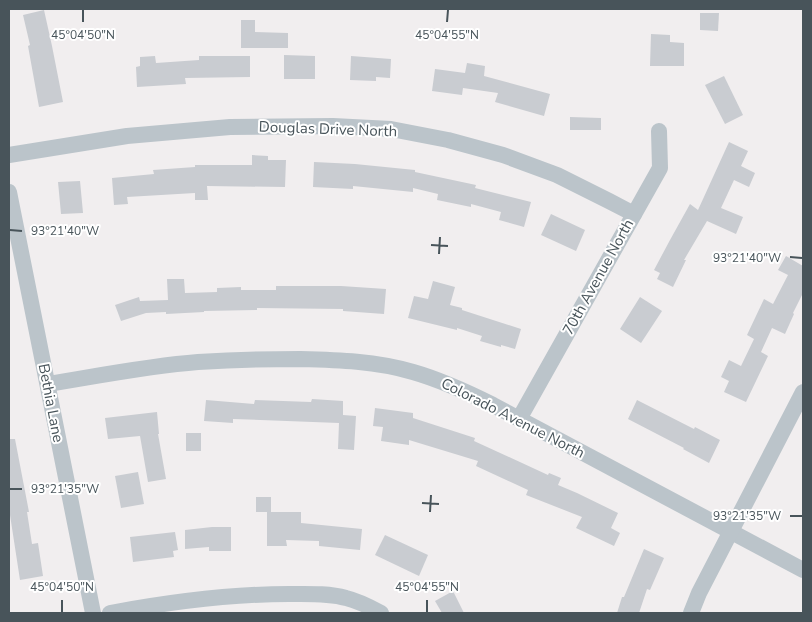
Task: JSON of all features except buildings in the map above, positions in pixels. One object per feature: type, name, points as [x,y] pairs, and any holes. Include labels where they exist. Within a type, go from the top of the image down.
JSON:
[{"type":"street","name":"Douglas Drive North","points":[[9,155],[126,136],[230,127],[333,126],[391,129],[448,140],[503,155],[557,175],[634,214]]},
{"type":"street","name":"70th Avenue North","points":[[519,419],[660,168],[658,131]]},
{"type":"street","name":"Bethia Lane","points":[[9,192],[93,613]]},
{"type":"street","name":"Colorado Avenue North","points":[[48,384],[132,370],[197,362],[261,359],[369,363],[412,371],[453,386],[519,419],[803,570]]},
{"type":"street","points":[[691,613],[699,593],[803,392]]},
{"type":"street","points":[[110,613],[184,600],[254,594],[324,594],[345,597],[365,604],[381,613]]}]
